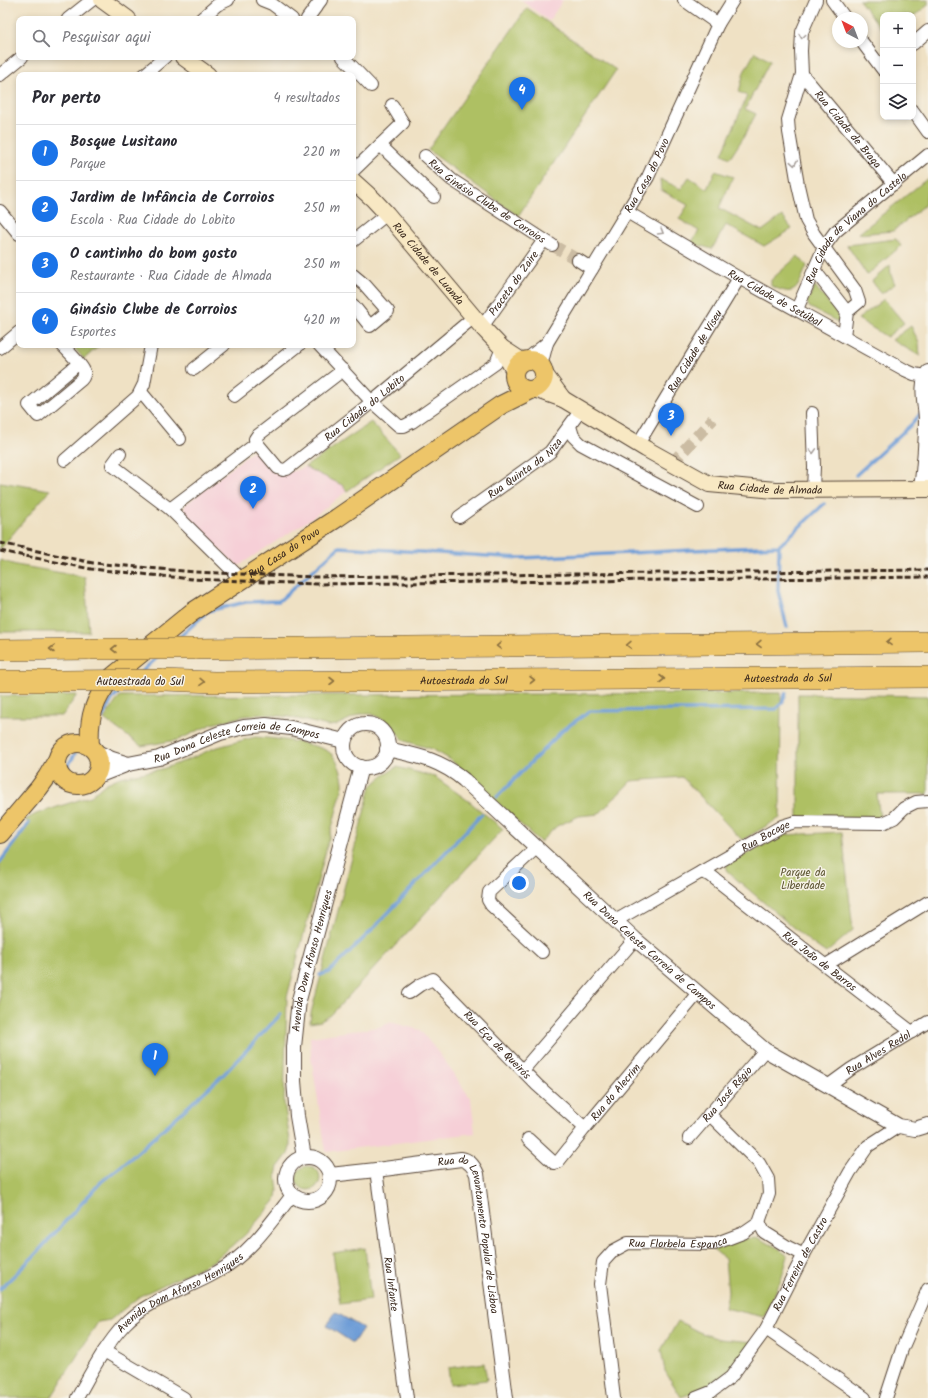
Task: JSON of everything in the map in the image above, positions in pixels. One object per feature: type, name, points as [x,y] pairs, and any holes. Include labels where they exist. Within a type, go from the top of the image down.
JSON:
[{"type":"highway","points":[[0,650],[928,642]]},
{"type":"highway","name":"Autoestrada do Sul","points":[[0,681],[163,680],[214,682],[928,677]]},
{"type":"main road","points":[[102,0],[124,16]]},
{"type":"main road","points":[[187,60],[204,72]]},
{"type":"main road","name":"Rua Cidade de Luanda","points":[[356,184],[387,214],[478,322],[528,374]]},
{"type":"main road","name":"Rua Cidade de Almada","points":[[528,374],[562,399],[709,484],[754,489],[924,489]]},
{"type":"main road","name":"Rua Casa do Povo","points":[[0,834],[39,788],[61,753],[90,720],[102,689],[112,677],[191,613],[336,518],[501,405],[528,374]]},
{"type":"main road","name":"Rua Casa do Povo","points":[[90,720],[92,749]]},
{"type":"main road","points":[[78,742],[92,749],[98,757],[99,764],[95,777],[82,785],[74,785],[62,779],[58,773],[57,767],[61,753],[78,742]]},
{"type":"main road","name":"Rua Casa do Povo","points":[[22,807],[51,792],[74,785]]},
{"type":"street","points":[[72,16],[92,0]]},
{"type":"street","points":[[204,16],[217,5],[228,0]]},
{"type":"street","points":[[262,0],[272,4],[288,16]]},
{"type":"street","points":[[309,16],[321,0]]},
{"type":"street","points":[[684,0],[718,24]]},
{"type":"street","name":"Rua Casa do Povo","points":[[528,374],[648,177],[718,24],[733,0]]},
{"type":"street","points":[[816,0],[802,32],[802,74],[788,120],[804,213],[814,234],[855,290],[859,302],[847,312],[844,336]]},
{"type":"street","points":[[832,0],[841,12]]},
{"type":"street","points":[[916,42],[928,32]]},
{"type":"street","points":[[867,48],[880,65]]},
{"type":"street","points":[[0,75],[18,60]]},
{"type":"street","points":[[148,72],[162,60]]},
{"type":"street","points":[[346,60],[371,86]]},
{"type":"street","name":"Rua Cidade de Braga","points":[[802,74],[894,184]]},
{"type":"street","points":[[356,168],[403,123],[392,104]]},
{"type":"street","points":[[916,115],[928,132]]},
{"type":"street","points":[[380,145],[434,197]]},
{"type":"street","name":"Rua Cidade de Viana do Castelo","points":[[797,309],[824,247],[835,232],[928,155]]},
{"type":"street","name":"Rua Ginásio Clube de Corroios","points":[[425,156],[452,180],[548,242]]},
{"type":"street","points":[[0,211],[16,230]]},
{"type":"street","name":"Rua Cidade de Setúbal","points":[[627,212],[739,278],[905,370],[926,379]]},
{"type":"street","points":[[356,239],[387,214]]},
{"type":"street","name":"Praceta do Zaire","points":[[478,322],[548,242]]},
{"type":"street","points":[[578,260],[592,269]]},
{"type":"street","points":[[814,271],[847,312]]},
{"type":"street","points":[[356,277],[365,284],[388,311],[370,326],[356,309]]},
{"type":"street","name":"Rua Cidade de Viseu","points":[[638,444],[739,278]]},
{"type":"street","name":"Rua Cidade do Lobito","points":[[256,443],[277,467],[281,470],[287,469],[372,402],[478,322]]},
{"type":"street","points":[[0,348],[16,335]]},
{"type":"street","name":"Rua Casa do Povo","points":[[528,374],[547,344]]},
{"type":"street","points":[[65,348],[84,371],[84,375],[82,379],[38,416],[29,405],[78,364]]},
{"type":"street","points":[[64,460],[138,396],[144,384],[150,348]]},
{"type":"street","points":[[194,369],[220,348]]},
{"type":"street","points":[[234,396],[295,348]]},
{"type":"street","points":[[322,348],[372,402],[398,426],[404,426],[496,363],[502,348]]},
{"type":"street","points":[[170,509],[256,443],[255,439],[257,436],[343,370]]},
{"type":"street","points":[[924,489],[926,379]]},
{"type":"street","points":[[141,392],[180,439]]},
{"type":"street","name":"Rua Quinta da Niza","points":[[458,517],[550,452],[581,410]]},
{"type":"street","points":[[812,413],[814,467],[813,489]]},
{"type":"street","points":[[570,426],[573,436],[581,444],[698,507]]},
{"type":"street","points":[[120,454],[112,465],[170,509],[242,580]]},
{"type":"street","name":"Rua Dona Celeste Correia de Campos","points":[[95,777],[128,764],[159,758],[220,733],[244,727],[266,725],[344,741]]},
{"type":"street","points":[[359,725],[374,725],[385,735],[388,749],[381,762],[375,766],[361,768],[354,765],[345,755],[344,741],[347,734],[359,725]]},
{"type":"street","name":"Rua Dona Celeste Correia de Campos","points":[[92,749],[112,759],[128,764]]},
{"type":"street","name":"Rua Dona Celeste Correia de Campos","points":[[388,749],[430,759],[450,768],[635,939],[765,1050],[899,1126],[915,1129],[928,1125]]},
{"type":"street","name":"Avenida Dom Afonso Henriques","points":[[304,1157],[297,1116],[294,1081],[294,1047],[299,1000],[361,768]]},
{"type":"street","name":"Rua Bocage","points":[[615,921],[782,826],[795,822],[883,822],[894,818],[910,804],[928,801]]},
{"type":"street","points":[[536,848],[490,892],[488,900],[491,905],[542,952]]},
{"type":"street","name":"Rua João de Barros","points":[[725,858],[720,867],[720,874],[728,889]]},
{"type":"street","name":"Rua João de Barros","points":[[701,872],[710,875],[912,1032]]},
{"type":"street","points":[[826,965],[928,902]]},
{"type":"street","points":[[522,1070],[635,939]]},
{"type":"street","name":"Rua Eça de Queirós","points":[[409,993],[420,985],[433,979],[522,1070],[584,1128]]},
{"type":"street","name":"Rua do Alecrim","points":[[528,1139],[554,1163],[558,1162],[584,1128],[698,993]]},
{"type":"street","name":"Rua Alves Redol","points":[[829,1085],[851,1069],[928,1022]]},
{"type":"street","name":"Rua José Régio","points":[[689,1138],[765,1050]]},
{"type":"street","points":[[709,1114],[759,1163],[768,1179],[769,1194],[759,1222],[764,1232],[804,1255]]},
{"type":"street","name":"Rua Ferreira de Castro","points":[[696,1398],[711,1392],[731,1377],[766,1329],[804,1255],[850,1172],[868,1146],[899,1126]]},
{"type":"street","points":[[304,1157],[318,1159],[328,1168],[330,1174],[330,1181],[326,1192],[316,1199],[304,1200],[293,1194],[289,1189],[287,1182],[289,1169],[293,1164],[304,1157]]},
{"type":"street","name":"Rua do Levantamento Popular de Lisboa","points":[[330,1174],[376,1170],[461,1159],[469,1162],[475,1169],[479,1185],[506,1398]]},
{"type":"street","name":"Rua Infante","points":[[376,1170],[407,1398]]},
{"type":"street","name":"Avenida Dom Afonso Henriques","points":[[77,1398],[104,1351],[125,1324],[139,1312],[156,1302],[218,1272],[236,1259],[252,1244],[293,1194]]},
{"type":"street","name":"Rua Florbela Espanca","points":[[614,1398],[600,1284],[603,1262],[613,1251],[628,1243],[714,1244],[743,1233],[759,1222]]},
{"type":"street","points":[[886,1398],[902,1349],[928,1289]]},
{"type":"street","points":[[766,1329],[865,1398]]},
{"type":"street","points":[[104,1351],[184,1398]]},
{"type":"shaded area","points":[[521,0],[563,0],[549,21]]},
{"type":"shaded area","points":[[255,449],[273,472],[290,472],[305,467],[342,485],[347,491],[312,518],[238,566],[181,515],[186,504]]},
{"type":"shaded area","points":[[390,1022],[420,1030],[441,1056],[471,1099],[475,1133],[326,1152],[311,1056],[310,1037],[379,1027]]},
{"type":"green space","points":[[859,0],[928,0],[928,5],[916,15],[916,12],[880,12],[880,27]]},
{"type":"green space","points":[[527,8],[616,70],[518,216],[428,150]]},
{"type":"green space","points":[[755,52],[770,61],[745,109],[756,114],[730,158],[722,154],[747,96],[739,92],[744,72]]},
{"type":"green space","points":[[715,171],[733,177],[719,208],[762,231],[782,216],[792,229],[764,246],[726,225],[712,249],[691,243],[699,231],[679,219],[688,205],[661,190],[660,179],[681,189],[689,177],[707,189]]},
{"type":"green space","points":[[928,178],[925,205],[893,231],[858,234]]},
{"type":"green space","points":[[896,239],[901,246],[867,275],[847,245]]},
{"type":"green space","points":[[798,256],[807,266],[798,286],[791,291],[786,291],[771,286],[771,280]]},
{"type":"green space","points":[[890,265],[891,275],[895,284],[881,294],[872,281]]},
{"type":"green space","points":[[815,286],[839,316],[840,323],[809,307],[807,302]]},
{"type":"green space","points":[[884,299],[904,323],[887,337],[858,319]]},
{"type":"green space","points":[[911,326],[919,343],[920,356],[892,340]]},
{"type":"green space","points":[[75,348],[97,348],[84,359]]},
{"type":"green space","points":[[371,422],[400,454],[347,491],[342,485],[305,467]]},
{"type":"green space","points":[[0,482],[50,490],[0,549]]},
{"type":"green space","points":[[0,560],[16,565],[85,577],[89,632],[0,632]]},
{"type":"green space","points":[[781,693],[780,818],[742,840],[682,777],[631,781],[599,814],[579,816],[557,826],[540,842],[451,760],[432,749],[405,741],[386,721],[372,714],[360,714],[337,725],[328,726],[290,717],[264,714],[244,716],[212,724],[178,740],[141,746],[104,719],[120,696]]},
{"type":"green space","points":[[798,694],[928,696],[928,794],[877,794],[880,819],[798,818]]},
{"type":"green space","points":[[77,695],[62,716],[0,716],[0,696]]},
{"type":"green space","points":[[255,737],[314,746],[329,752],[335,758],[343,782],[287,997],[284,1102],[290,1148],[288,1154],[278,1167],[276,1175],[278,1191],[277,1197],[245,1235],[213,1261],[140,1296],[110,1320],[98,1322],[51,1398],[0,1398],[0,863],[30,824],[25,820],[36,814],[91,796],[105,784],[120,777],[162,769],[190,759],[214,748]]},
{"type":"green space","points":[[397,767],[435,777],[470,802],[503,829],[331,1015],[321,1021],[310,1023],[311,1013],[371,786],[381,777]]},
{"type":"green space","name":"Parque da Liberdade","points":[[842,832],[853,930],[826,953],[809,941],[728,872],[726,865],[783,835]]},
{"type":"green space","points":[[308,1166],[317,1169],[320,1178],[317,1187],[308,1190],[299,1187],[296,1178],[299,1169]]},
{"type":"green space","points":[[758,1238],[776,1247],[788,1256],[781,1280],[764,1317],[725,1308],[728,1293],[725,1259],[713,1249],[742,1239]]},
{"type":"green space","points":[[365,1248],[371,1300],[340,1304],[333,1253]]},
{"type":"green space","points":[[678,1321],[699,1332],[719,1339],[753,1342],[729,1371],[714,1385],[681,1397],[665,1371],[661,1350]]},
{"type":"green space","points":[[484,1363],[487,1380],[450,1384],[448,1368]]},
{"type":"water","points":[[335,1312],[363,1328],[353,1343],[327,1326]]},
{"type":"waterway","points":[[856,475],[913,423],[920,414]]},
{"type":"waterway","points":[[208,611],[246,602],[279,601],[339,547],[521,558],[779,546],[824,504]]},
{"type":"waterway","points":[[779,546],[778,591],[787,627]]},
{"type":"waterway","points":[[174,642],[204,615]]},
{"type":"waterway","points":[[140,673],[158,657]]},
{"type":"waterway","points":[[102,717],[113,698],[122,689]]},
{"type":"waterway","points":[[497,797],[564,729],[590,711],[776,709],[782,703],[786,693]]},
{"type":"waterway","points":[[67,767],[75,754]]},
{"type":"waterway","points":[[320,975],[329,972],[369,933],[482,814]]},
{"type":"waterway","points":[[0,862],[29,823]]},
{"type":"waterway","points":[[0,1289],[33,1257],[101,1182],[131,1158],[223,1075],[281,1014]]},
{"type":"tunnel","points":[[552,245],[578,260]]},
{"type":"tunnel","points":[[672,463],[713,419]]},
{"type":"railway","points":[[0,543],[93,563],[194,572],[315,577],[928,570]]},
{"type":"railway","points":[[0,551],[91,569],[192,579],[316,584],[928,577]]},
{"type":"place","name":"Ginásio Clube de Corroios","points":[[522,110]]},
{"type":"place","name":"O cantinho do bom gosto","points":[[671,436]]},
{"type":"place","name":"Jardim de Infância de Corroios","points":[[253,509]]},
{"type":"place","name":"Bosque Lusitano","points":[[155,1076]]}]
